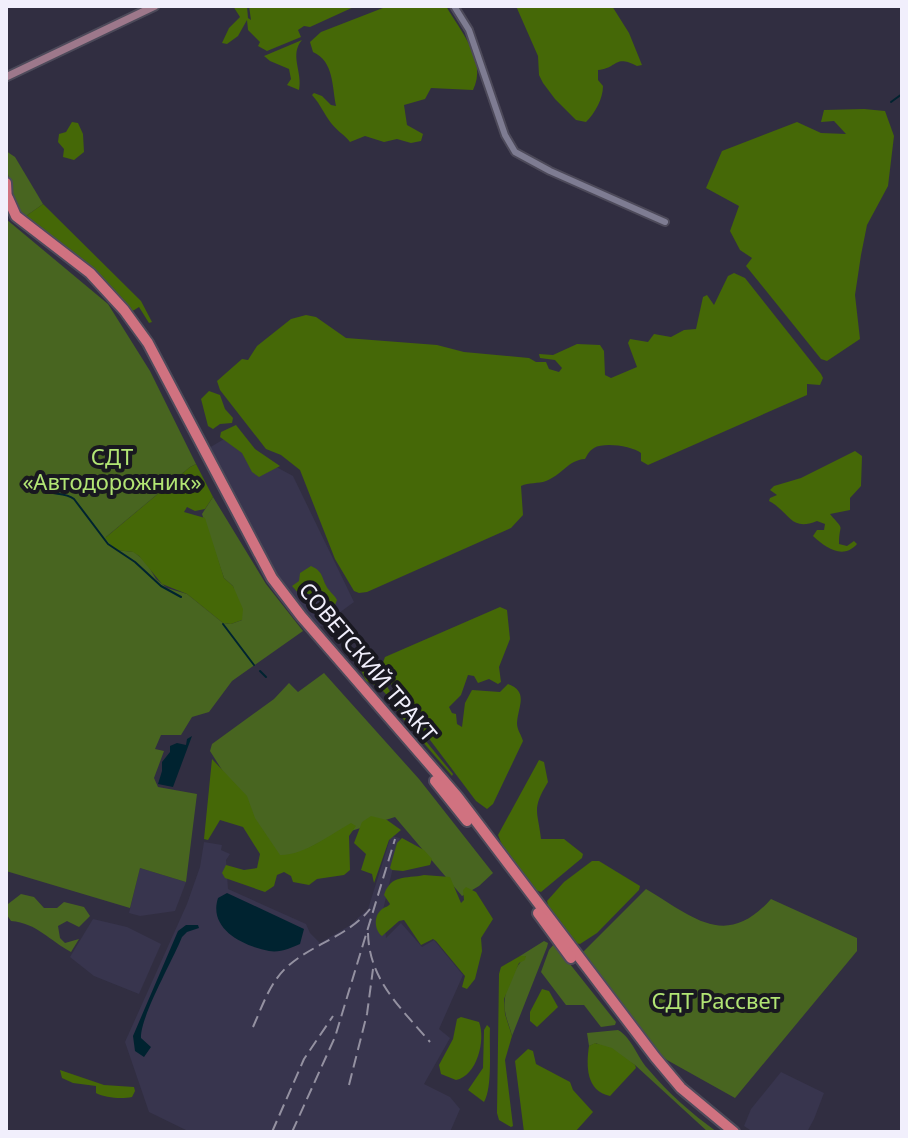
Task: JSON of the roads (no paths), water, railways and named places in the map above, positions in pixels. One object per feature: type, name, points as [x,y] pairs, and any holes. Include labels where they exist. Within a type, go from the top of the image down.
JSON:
[{"type":"highway","points":[[6,183],[7,201]]},
{"type":"highway","name":"СОВЕТСКИЙ ТРАКТ","points":[[7,201],[16,216],[108,290],[148,343],[267,571],[311,632],[457,796],[681,1088],[734,1132]]},
{"type":"highway","name":"СОВЕТСКИЙ ТРАКТ","points":[[6,215],[80,270],[120,314],[159,377],[263,573],[451,801],[649,1061],[678,1093],[724,1132]]},
{"type":"main road","points":[[6,77],[155,6]]},
{"type":"street","points":[[454,6],[469,30],[505,135],[515,152],[550,171],[665,222]]},
{"type":"water","points":[[192,736],[173,787],[158,784],[162,762],[170,752],[170,746],[177,743],[186,745],[187,739]]},
{"type":"water","points":[[227,893],[304,929],[300,944],[281,951],[269,951],[249,945],[230,934],[218,919],[216,909],[218,898]]},
{"type":"water","points":[[186,925],[198,925],[199,928],[182,937],[151,1003],[141,1038],[151,1047],[144,1057],[135,1051],[133,1036],[178,931]]},
{"type":"waterway","points":[[891,102],[902,94]]},
{"type":"waterway","points":[[44,490],[74,499],[108,544],[135,562],[161,586],[181,597]]},
{"type":"waterway","points":[[223,624],[254,665]]},
{"type":"waterway","points":[[260,671],[266,677]]},
{"type":"railway","points":[[292,1132],[335,1037],[395,839]]},
{"type":"railway","points":[[253,1027],[271,987],[281,973],[297,959],[352,926],[370,909]]},
{"type":"railway","points":[[368,933],[380,979],[430,1042]]},
{"type":"railway","points":[[349,1085],[367,1014],[373,969]]},
{"type":"railway","points":[[272,1132],[304,1059],[333,1016]]},
{"type":"park label","name":"СДТ «Автодорожник»","points":[[112,470]]},
{"type":"park label","name":"СДТ Рассвет","points":[[716,1001]]}]
